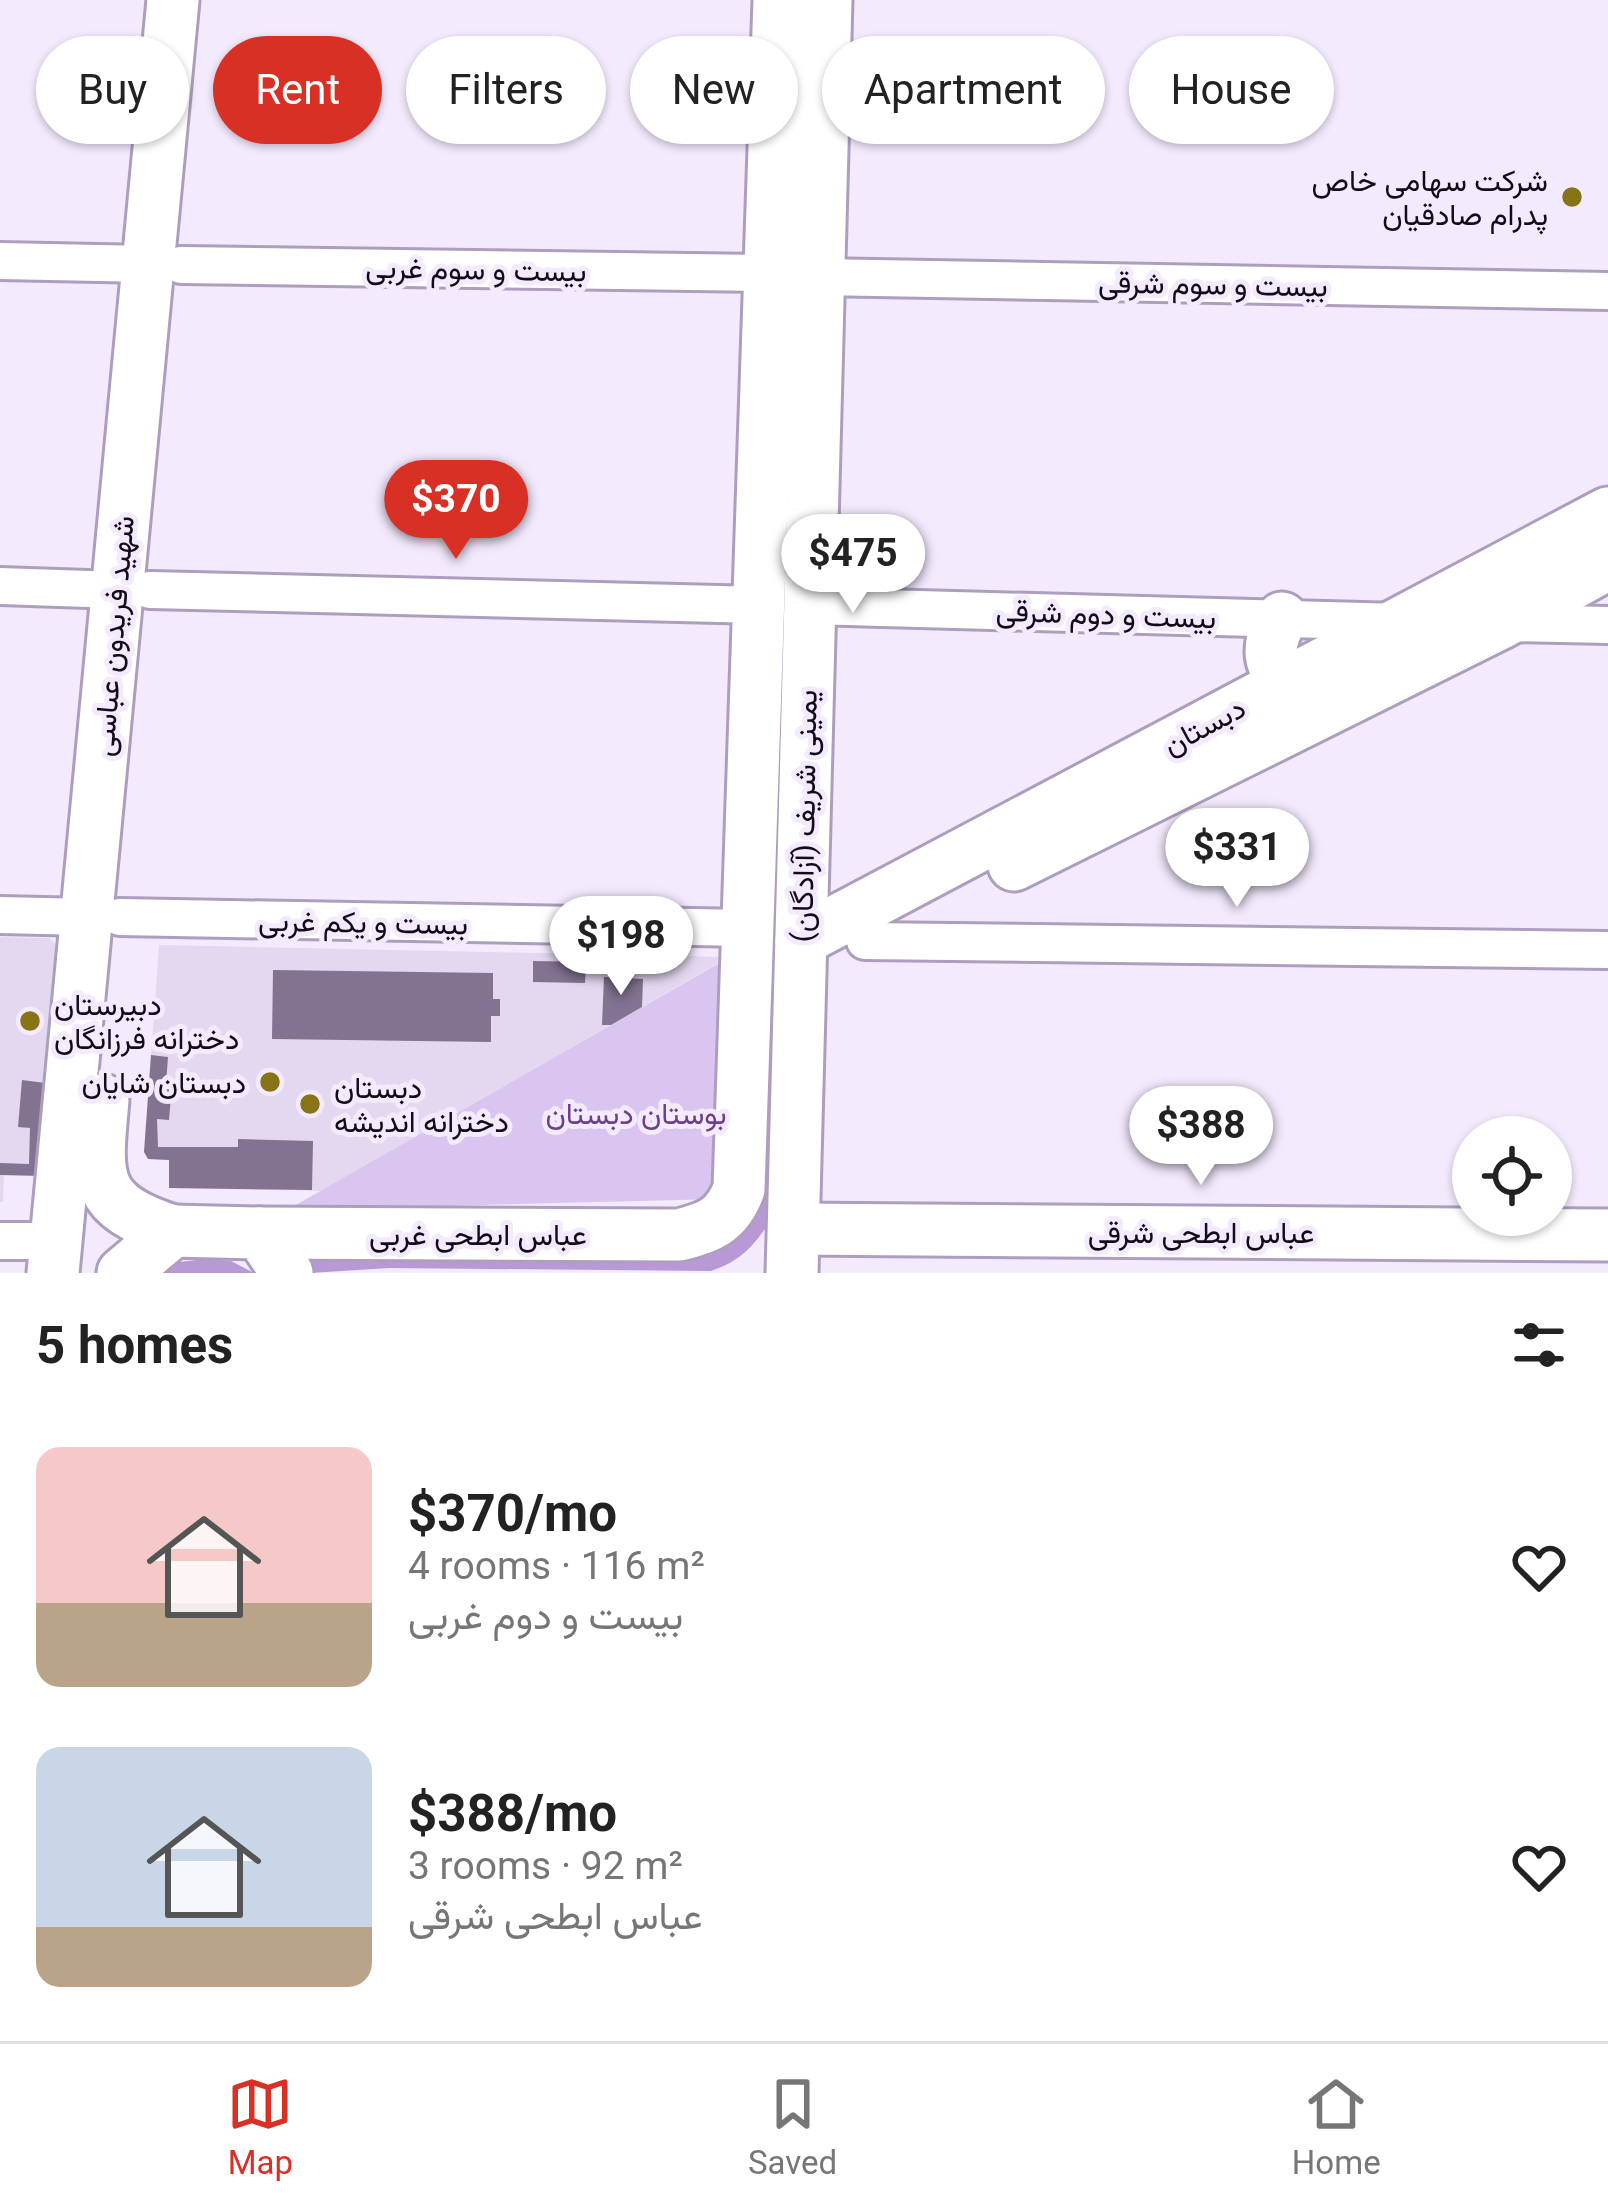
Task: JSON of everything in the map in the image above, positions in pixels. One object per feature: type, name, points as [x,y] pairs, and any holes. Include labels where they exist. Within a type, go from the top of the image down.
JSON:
[{"type":"street","name":"شهید فریدون عباسی","points":[[165,264],[173,0]]},
{"type":"street","name":"شهید فریدون عباسی","points":[[55,1257],[103,917],[165,264],[206,0]]},
{"type":"street","name":"یمینی شریف (آزادگان)","points":[[779,0],[794,275],[785,606],[801,958],[793,1251]]},
{"type":"street","name":"یمینی شریف (آزادگان)","points":[[794,275],[826,0]]},
{"type":"street","name":"بیست و سوم غربی","points":[[0,261],[794,275]]},
{"type":"street","name":"بیست و سوم شرقی","points":[[794,275],[1608,291]]},
{"type":"street","name":"دبستان","points":[[801,958],[1298,676],[1608,513]]},
{"type":"street","name":"دبستان","points":[[801,958],[866,941],[905,902],[1502,623],[1608,564]]},
{"type":"street","name":"بیست و دوم شرقی","points":[[0,586],[1401,622]]},
{"type":"street","name":"یمینی شریف (آزادگان)","points":[[695,1231],[731,1211],[739,1189],[749,928],[785,606]]},
{"type":"street","points":[[1282,618],[1270,640],[1270,652],[1279,671],[1298,676]]},
{"type":"street","points":[[1401,622],[1608,625]]},
{"type":"street","name":"بیست و یکم غربی","points":[[0,915],[749,928]]},
{"type":"street","name":"شهید فریدون عباسی","points":[[103,917],[97,1163],[105,1188],[125,1211],[173,1231]]},
{"type":"street","points":[[866,941],[1608,950]]},
{"type":"street","points":[[122,1273],[173,1231]]},
{"type":"street","name":"عباس ابطحی غربی","points":[[173,1231],[274,1253],[695,1231]]},
{"type":"street","name":"عباس ابطحی شرقی","points":[[793,1251],[1608,1234]]},
{"type":"street","points":[[0,1241],[55,1257]]},
{"type":"shaded area","points":[[793,0],[809,0],[771,1220],[746,1252],[711,1271],[389,1268],[310,1273],[304,1247],[708,1255],[739,1237],[756,1212],[764,1187],[789,144],[798,144],[798,36],[792,36]]},
{"type":"shaded area","name":"دبیرستان دخترانه فرزانگان","points":[[0,937],[50,938],[66,959],[45,1176],[4,1175],[3,1202],[0,1202]]},
{"type":"shaded area","name":"دبستان دخترانه اندیشه","points":[[159,945],[729,957],[321,1191],[169,1188],[169,1160],[148,1159],[144,1152]]},
{"type":"shaded area","points":[[231,1261],[254,1273],[149,1273],[179,1262]]},
{"type":"green space","name":"بوستان دبستان","points":[[732,956],[719,1199],[287,1210]]},
{"type":"building","points":[[533,961],[586,962],[585,983],[533,982]]},
{"type":"building","points":[[273,970],[493,973],[493,999],[500,999],[500,1016],[491,1016],[491,1042],[272,1039]]},
{"type":"building","points":[[604,977],[643,979],[642,1007],[611,1025],[602,1025]]},
{"type":"building","points":[[151,1055],[168,1057],[166,1084],[172,1084],[169,1120],[157,1119],[158,1147],[238,1147],[238,1139],[313,1141],[312,1190],[169,1188],[169,1160],[148,1159],[144,1152]]},
{"type":"building","points":[[22,1080],[53,1084],[45,1176],[0,1175],[0,1163],[29,1164],[30,1128],[18,1127]]},
{"type":"place","name":"شرکت سهامی خاص پدرام صادقیان","points":[[1572,197]]},
{"type":"place","name":"دبیرستان دخترانه فرزانگان","points":[[30,1021]]},
{"type":"place","name":"دبستان شایان","points":[[270,1082]]},
{"type":"place","name":"دبستان دخترانه اندیشه","points":[[310,1104]]}]
